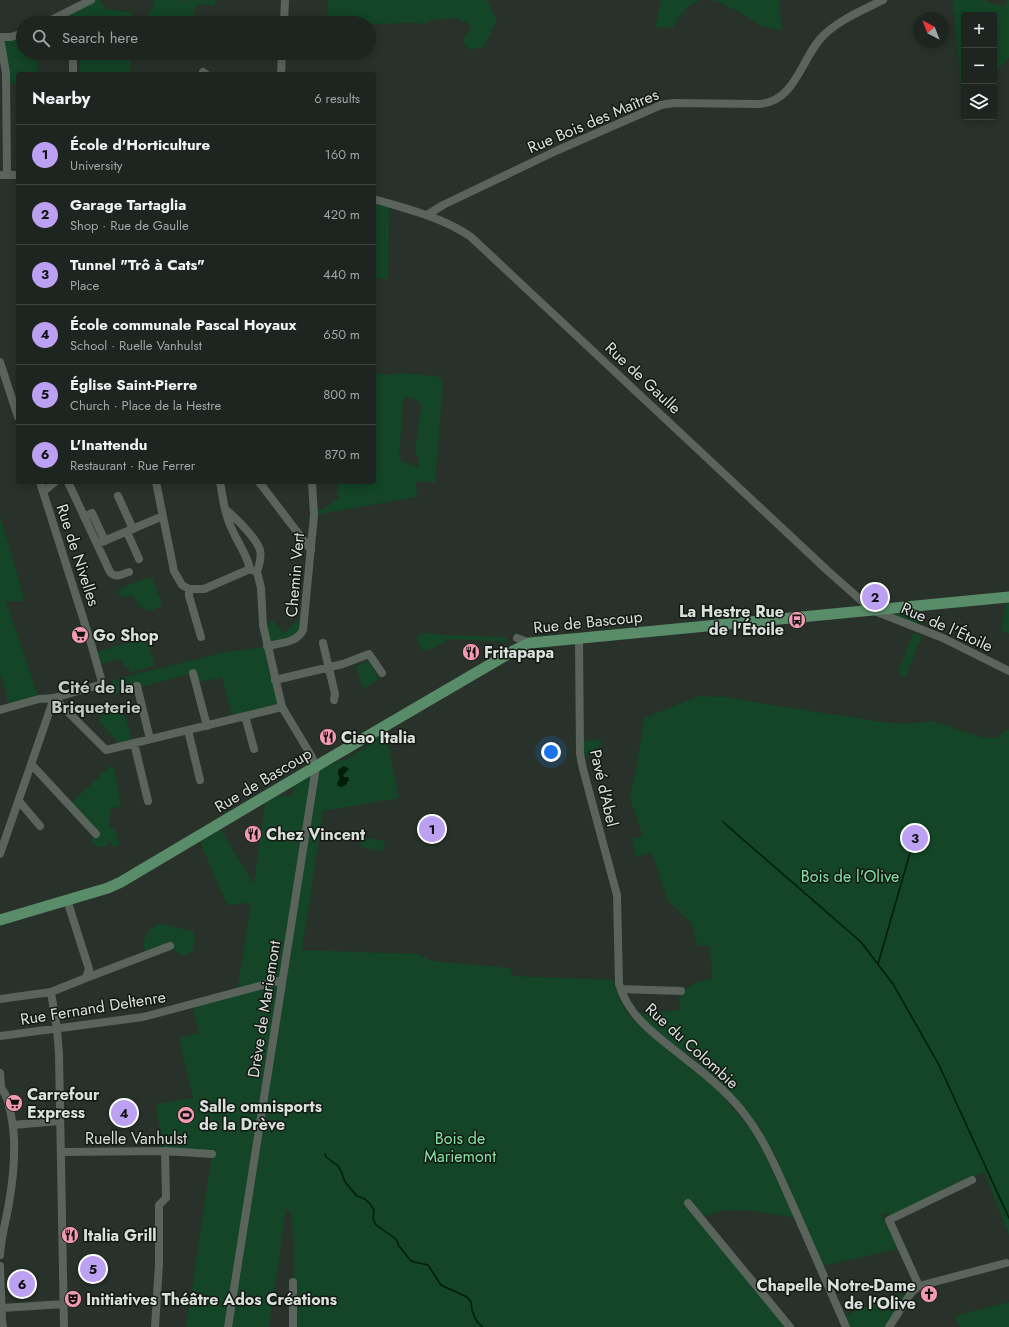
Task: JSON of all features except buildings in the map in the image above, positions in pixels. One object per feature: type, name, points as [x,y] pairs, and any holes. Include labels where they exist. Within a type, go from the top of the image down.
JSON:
[{"type":"main road","name":"Rue de Bascoup","points":[[0,920],[108,888],[121,882],[507,655],[530,643],[1009,597]]},
{"type":"street","points":[[62,15],[91,0]]},
{"type":"street","points":[[284,16],[285,0]]},
{"type":"street","name":"Rue Bois des Maîtres","points":[[427,215],[444,205],[558,150],[662,104],[759,104],[772,102],[777,99],[797,78],[818,42],[824,35],[837,24],[883,0]]},
{"type":"street","points":[[16,35],[0,38],[6,73],[4,175],[16,175]]},
{"type":"street","points":[[72,72],[73,60]]},
{"type":"street","points":[[281,72],[282,60]]},
{"type":"street","name":"Rue de Gaulle","points":[[376,200],[427,215],[459,228],[485,249],[829,572],[872,610]]},
{"type":"street","points":[[0,362],[16,411]]},
{"type":"street","name":"Rue de Nivelles","points":[[41,484],[102,682],[98,685],[54,698]]},
{"type":"street","points":[[43,492],[53,484]]},
{"type":"street","points":[[69,484],[84,517],[92,513],[112,575],[118,576],[129,572]]},
{"type":"street","points":[[156,484],[174,571],[180,583],[189,589],[204,590],[253,571],[260,558],[260,550],[255,542],[236,518],[225,509]]},
{"type":"street","points":[[220,484],[230,527],[261,588],[262,625],[282,707],[312,757],[316,767]]},
{"type":"street","points":[[261,484],[311,550]]},
{"type":"street","name":"Chemin Vert","points":[[268,646],[294,640],[302,632],[304,627],[314,510],[312,484]]},
{"type":"street","points":[[118,496],[139,559]]},
{"type":"street","points":[[101,543],[163,516]]},
{"type":"street","points":[[189,589],[189,596],[200,637]]},
{"type":"street","name":"Rue de l'Étoile","points":[[872,610],[943,638],[1009,671]]},
{"type":"street","points":[[517,638],[530,643]]},
{"type":"street","name":"Pavé d'Abel","points":[[579,638],[580,754],[584,777],[617,894]]},
{"type":"street","points":[[323,643],[335,694],[334,700]]},
{"type":"street","points":[[275,680],[343,664],[369,654],[382,673]]},
{"type":"street","points":[[193,673],[207,726]]},
{"type":"street","points":[[137,686],[150,739]]},
{"type":"street","points":[[0,710],[39,699],[54,698],[106,750],[282,707]]},
{"type":"street","points":[[0,854],[54,698]]},
{"type":"street","points":[[245,716],[254,749]]},
{"type":"street","points":[[188,730],[200,780]]},
{"type":"street","points":[[134,743],[148,801]]},
{"type":"street","points":[[32,765],[96,834]]},
{"type":"street","name":"Drève de Mariemont","points":[[228,1327],[316,767]]},
{"type":"street","points":[[19,801],[40,826]]},
{"type":"street","name":"Rue du Colombie","points":[[617,894],[619,984],[627,1003],[635,1015],[651,1032],[712,1080],[746,1115],[772,1158],[846,1327]]},
{"type":"street","points":[[67,900],[89,969],[86,978]]},
{"type":"street","points":[[0,999],[51,992],[170,946]]},
{"type":"street","name":"Rue Fernand Deltenre","points":[[0,1036],[143,1017],[282,980]]},
{"type":"street","points":[[621,989],[681,991]]},
{"type":"street","points":[[51,992],[58,1028],[60,1077],[61,1216],[64,1327]]},
{"type":"street","points":[[0,1073],[0,1087],[8,1101],[13,1125],[14,1168],[9,1203],[0,1241],[0,1255]]},
{"type":"street","points":[[13,1125],[60,1122]]},
{"type":"street","points":[[155,1327],[159,1264],[159,1206],[166,1198],[166,1151]]},
{"type":"street","name":"Ruelle Vanhulst","points":[[61,1152],[166,1151],[212,1154]]},
{"type":"street","points":[[919,1286],[889,1220],[972,1180]]},
{"type":"street","points":[[688,1203],[790,1327]]},
{"type":"street","points":[[889,1327],[911,1293],[919,1286],[1006,1263]]},
{"type":"street","points":[[0,1266],[2,1322]]},
{"type":"street","points":[[293,1282],[293,1327]]},
{"type":"street","points":[[2,1308],[64,1304]]},
{"type":"green space","points":[[91,0],[100,0],[105,9],[132,12],[132,16],[59,16]]},
{"type":"green space","points":[[153,0],[181,0],[185,2],[186,0],[215,0],[215,6],[201,4],[195,7],[193,16],[150,16],[154,2]]},
{"type":"green space","points":[[329,0],[487,0],[497,21],[483,47],[471,50],[464,44],[464,38],[471,27],[469,24],[457,18],[433,20],[423,24],[376,24],[376,16],[328,16],[327,13]]},
{"type":"green space","points":[[661,0],[703,0],[688,7],[681,14],[673,28],[655,27]]},
{"type":"green space","points":[[708,0],[779,0],[782,31],[761,26],[737,11],[716,1]]},
{"type":"green space","points":[[953,0],[983,0],[1003,7],[1007,0],[1009,0],[1009,57],[997,71],[997,12],[961,12],[961,88]]},
{"type":"green space","points":[[16,34],[16,60],[38,60],[37,72],[16,72],[16,84],[7,84],[0,37]]},
{"type":"green space","points":[[80,60],[130,60],[130,72],[80,72]]},
{"type":"green space","points":[[376,204],[389,208],[388,279],[376,278]]},
{"type":"green space","points":[[376,373],[387,375],[400,373],[436,376],[441,378],[443,385],[435,482],[416,482],[417,497],[314,515],[314,510],[323,509],[338,499],[338,484],[376,484]],"holes":[[[407,397],[414,399],[421,405],[422,408],[415,452],[419,460],[417,470],[416,466],[401,461],[399,457],[403,400]]]},
{"type":"green space","points":[[0,516],[25,601],[6,601],[39,699],[10,707],[0,673]]},
{"type":"green space","points":[[150,577],[152,578],[161,601],[161,605],[157,609],[148,610],[141,607],[132,595],[126,598],[119,595],[118,592],[121,588]]},
{"type":"green space","points":[[1009,597],[1009,634],[1001,630],[1006,602]]},
{"type":"green space","points":[[922,610],[919,625],[898,616],[898,612]]},
{"type":"green space","points":[[302,616],[301,629],[294,637],[270,641],[266,624],[272,620],[284,634]]},
{"type":"green space","points":[[426,633],[505,637],[508,641],[506,643],[450,639],[425,651],[418,643],[418,637],[420,634]]},
{"type":"green space","points":[[913,633],[922,636],[905,678],[898,673]]},
{"type":"green space","points":[[147,640],[155,666],[130,672],[128,666],[124,667],[121,659],[102,664],[97,652],[118,645]]},
{"type":"green space","points":[[264,647],[277,702],[274,706],[232,716],[222,677],[196,683],[193,673],[115,694],[112,680],[221,653]]},
{"type":"green space","points":[[366,661],[369,662],[379,679],[363,689],[356,667]]},
{"type":"green space","name":"Bois de l'Olive","points":[[699,696],[728,697],[883,722],[904,724],[933,721],[984,738],[997,738],[1006,729],[1009,730],[1009,1236],[984,1172],[891,1215],[887,1213],[881,1214],[898,1249],[822,1266],[774,1153],[752,1122],[701,1065],[648,1025],[637,1014],[679,1010],[681,991],[697,982],[713,978],[709,946],[698,946],[691,923],[667,899],[652,853],[636,857],[632,839],[640,837],[642,834],[630,798],[644,718]]},
{"type":"green space","points":[[117,705],[122,711],[131,739],[121,743],[119,743],[100,723],[99,720],[106,710]]},
{"type":"green space","name":"Bois de Mariemont","points":[[382,734],[387,738],[399,798],[323,811],[302,950],[418,954],[432,961],[510,968],[513,976],[613,980],[620,1000],[631,1018],[653,1038],[695,1070],[717,1090],[748,1126],[762,1148],[795,1218],[754,1211],[726,1210],[701,1217],[792,1327],[294,1327],[294,1250],[291,1213],[286,1209],[269,1327],[186,1327],[212,1154],[163,1151],[156,1104],[193,1098],[179,1038],[199,1033],[192,1005],[237,992],[251,903],[227,905],[200,842],[221,830],[254,884],[265,803],[277,796],[292,796],[295,779],[325,761],[328,766],[341,760],[345,760],[367,747],[371,741]]},
{"type":"green space","points":[[601,740],[601,745],[584,757],[584,741]]},
{"type":"green space","points":[[110,766],[114,768],[121,807],[111,808],[109,827],[115,831],[120,844],[114,847],[109,840],[106,847],[99,847],[91,840],[102,829],[95,830],[71,803]]},
{"type":"green space","points":[[362,837],[385,841],[383,851],[360,847]]},
{"type":"green space","points":[[159,924],[193,932],[195,940],[192,952],[185,955],[179,955],[170,946],[146,953],[144,948],[144,939],[151,929]]},
{"type":"green space","points":[[905,1294],[886,1327],[848,1327],[843,1316],[898,1295]]},
{"type":"green space","points":[[1009,1302],[1009,1327],[960,1327],[954,1316]]},
{"type":"shaded area","points":[[344,766],[349,769],[343,775],[349,779],[346,785],[341,787],[338,786],[337,783],[340,778],[338,770]]},
{"type":"waterway","points":[[723,822],[861,942],[893,984],[939,1065],[1009,1218]]},
{"type":"waterway","points":[[878,964],[912,846]]},
{"type":"waterway","points":[[325,1154],[326,1157],[338,1166],[345,1182],[357,1196],[365,1199],[370,1204],[374,1210],[373,1219],[376,1225],[396,1239],[399,1246],[410,1260],[428,1265],[441,1285],[467,1297],[471,1302],[475,1318],[483,1327]]},
{"type":"place","name":"Garage Tartaglia","points":[[875,597]]},
{"type":"place","name":"La Hestre Rue de l'Étoile","points":[[797,620]]},
{"type":"place","name":"Go Shop","points":[[80,635]]},
{"type":"place","name":"Fritapapa","points":[[471,652]]},
{"type":"place","name":"Ciao Italia","points":[[328,737]]},
{"type":"place","name":"École d'Horticulture","points":[[432,829]]},
{"type":"place","name":"Chez Vincent","points":[[253,834]]},
{"type":"place","name":"Tunnel \"Trô à Cats\"","points":[[915,838]]},
{"type":"place","name":"Carrefour Express","points":[[14,1103]]},
{"type":"place","name":"École communale Pascal Hoyaux","points":[[124,1113]]},
{"type":"place","name":"Salle omnisports de la Drève","points":[[186,1115]]},
{"type":"place","name":"Italia Grill","points":[[70,1235]]},
{"type":"place","name":"Église Saint-Pierre","points":[[93,1269]]},
{"type":"place","name":"L'Inattendu","points":[[22,1284]]},
{"type":"place","name":"Chapelle Notre-Dame de l'Olive","points":[[929,1294]]},
{"type":"place","name":"Initiatives Théâtre Ados Créations","points":[[73,1299]]},
{"type":"district","name":"Cité de la Briqueterie","points":[[96,697]]}]
